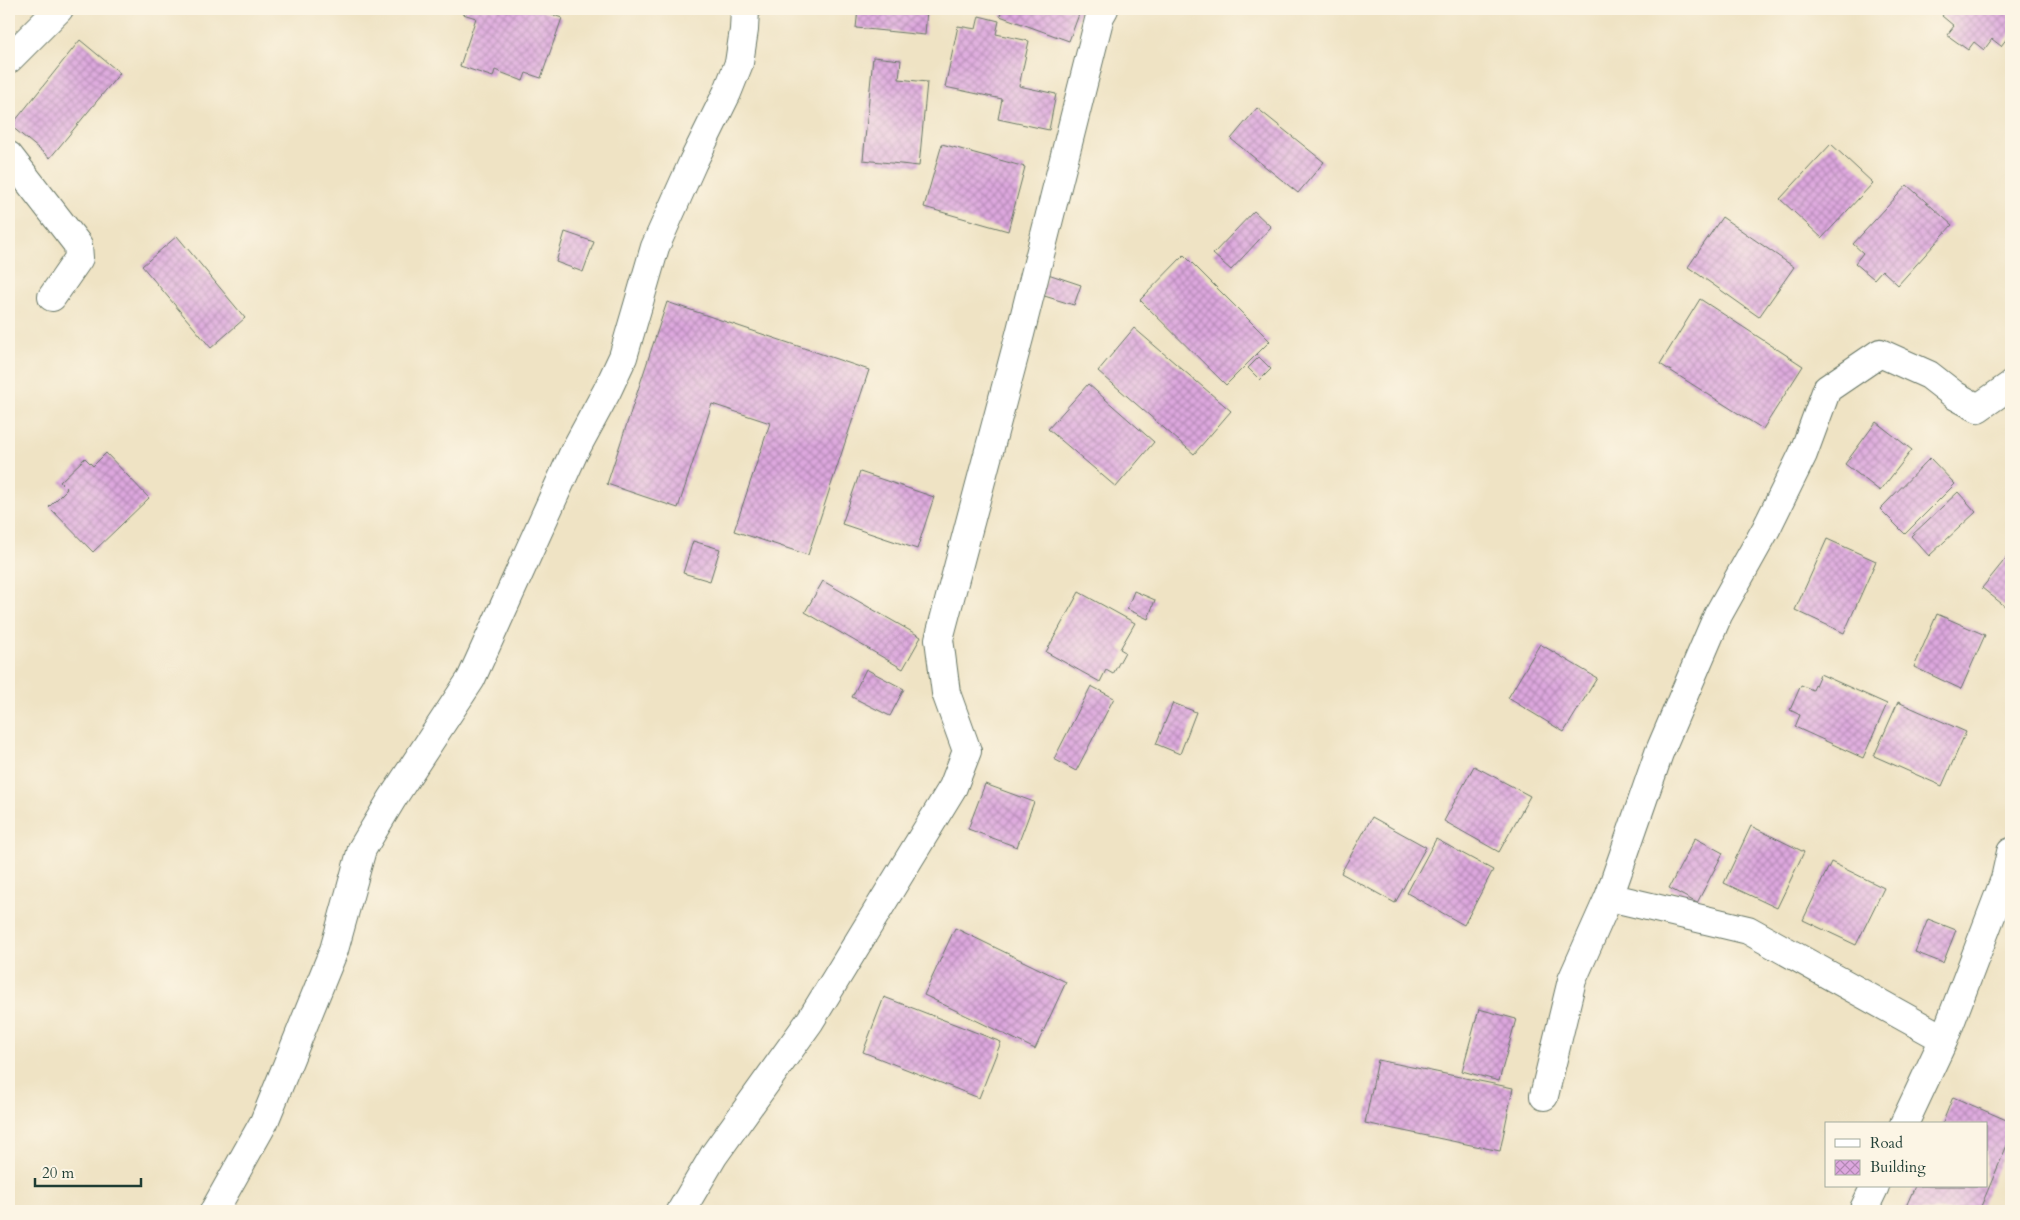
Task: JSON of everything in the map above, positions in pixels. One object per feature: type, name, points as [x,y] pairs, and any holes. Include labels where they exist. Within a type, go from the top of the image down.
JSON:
[{"type":"street","points":[[9,59],[59,9]]},
{"type":"street","points":[[214,1211],[264,1122],[334,950],[362,849],[392,799],[471,679],[574,452],[623,357],[655,247],[693,162],[728,93],[739,62],[745,9]]},
{"type":"street","points":[[681,1211],[714,1155],[810,1021],[953,787],[967,751],[946,693],[939,639],[1104,9]]},
{"type":"street","points":[[9,156],[78,245],[79,258],[52,297]]},
{"type":"street","points":[[1544,1096],[1572,980],[1609,897],[1659,753],[1718,615],[1766,529],[1803,454],[1827,389],[1880,353],[1929,375],[1956,396],[1978,408],[2011,385]]},
{"type":"street","points":[[1905,1122],[1944,1039],[2005,879],[2011,852]]},
{"type":"street","points":[[1609,897],[1748,930],[1944,1039]]},
{"type":"street","points":[[1863,1211],[1874,1188]]},
{"type":"building","points":[[465,9],[536,9],[562,18],[541,78],[526,73],[523,81],[495,70],[493,77],[460,66],[476,18],[463,14]]},
{"type":"building","points":[[858,9],[927,9],[925,35],[856,28]]},
{"type":"building","points":[[1002,9],[1081,9],[1069,41],[1000,16]]},
{"type":"building","points":[[1947,9],[2011,9],[2011,33],[2001,46],[1992,39],[1984,50],[1974,42],[1968,50],[1947,35],[1954,26],[1942,16]]},
{"type":"building","points":[[979,16],[999,21],[996,34],[1029,41],[1019,86],[1056,94],[1049,130],[998,119],[1002,99],[945,87],[958,26],[976,29]]},
{"type":"building","points":[[80,40],[120,73],[50,158],[11,126]]},
{"type":"building","points":[[873,57],[901,60],[899,79],[927,82],[919,166],[863,160]]},
{"type":"building","points":[[1257,108],[1324,162],[1298,193],[1231,139]]},
{"type":"building","points":[[942,144],[1025,167],[1008,231],[924,207]]},
{"type":"building","points":[[1831,144],[1873,183],[1822,238],[1780,199]]},
{"type":"building","points":[[1907,185],[1952,225],[1898,285],[1882,270],[1874,279],[1855,263],[1863,253],[1853,244]]},
{"type":"building","points":[[1254,211],[1271,227],[1231,270],[1213,254]]},
{"type":"building","points":[[1722,217],[1794,267],[1759,317],[1688,267]]},
{"type":"building","points":[[565,232],[594,242],[583,272],[556,262]]},
{"type":"building","points":[[177,236],[245,318],[211,348],[142,266]]},
{"type":"building","points":[[1184,255],[1270,341],[1226,385],[1140,300]]},
{"type":"building","points":[[1048,274],[1081,285],[1074,305],[1041,295]]},
{"type":"building","points":[[1700,299],[1803,366],[1763,429],[1660,364]]},
{"type":"building","points":[[667,302],[869,370],[808,555],[734,531],[770,423],[712,404],[678,508],[607,484]]},
{"type":"building","points":[[1134,328],[1231,411],[1194,454],[1098,371]]},
{"type":"building","points":[[1259,357],[1271,369],[1260,380],[1248,368]]},
{"type":"building","points":[[1088,384],[1154,442],[1116,487],[1048,429]]},
{"type":"building","points":[[1876,422],[1912,450],[1880,491],[1845,464]]},
{"type":"building","points":[[106,453],[149,498],[93,552],[49,507],[67,489],[60,482],[85,458],[93,466]]},
{"type":"building","points":[[1930,458],[1955,484],[1905,534],[1880,509]]},
{"type":"building","points":[[860,472],[934,497],[917,549],[842,524]]},
{"type":"building","points":[[1958,492],[1976,512],[1929,556],[1911,536]]},
{"type":"building","points":[[1827,539],[1876,561],[1844,633],[1795,610]]},
{"type":"building","points":[[693,541],[720,549],[710,581],[683,573]]},
{"type":"building","points":[[2011,552],[2011,611],[1982,588]]},
{"type":"building","points":[[823,581],[921,637],[903,669],[805,612]]},
{"type":"building","points":[[1134,591],[1155,600],[1148,619],[1127,609]]},
{"type":"building","points":[[1079,592],[1135,623],[1120,649],[1125,652],[1113,674],[1106,670],[1100,682],[1046,652]]},
{"type":"building","points":[[1937,614],[1985,635],[1961,689],[1914,667]]},
{"type":"building","points":[[1540,644],[1597,678],[1564,732],[1508,698]]},
{"type":"building","points":[[866,669],[904,689],[890,716],[852,697]]},
{"type":"building","points":[[1820,674],[1887,704],[1863,758],[1795,727],[1800,715],[1790,710],[1801,685],[1813,690]]},
{"type":"building","points":[[1091,686],[1114,698],[1076,771],[1054,759]]},
{"type":"building","points":[[1898,702],[1966,732],[1942,786],[1874,756]]},
{"type":"building","points":[[1173,703],[1196,712],[1180,754],[1156,744]]},
{"type":"building","points":[[1474,766],[1530,796],[1499,852],[1444,821]]},
{"type":"building","points":[[985,784],[1034,802],[1017,847],[968,829]]},
{"type":"building","points":[[1372,817],[1426,847],[1395,903],[1341,873]]},
{"type":"building","points":[[1751,826],[1804,852],[1777,908],[1724,883]]},
{"type":"building","points":[[1695,838],[1723,853],[1697,903],[1669,888]]},
{"type":"building","points":[[1436,839],[1493,870],[1464,925],[1407,893]]},
{"type":"building","points":[[1831,862],[1884,888],[1856,945],[1803,920]]},
{"type":"building","points":[[1928,919],[1956,930],[1943,963],[1915,952]]},
{"type":"building","points":[[955,928],[1066,982],[1035,1049],[924,995]]},
{"type":"building","points":[[884,997],[1001,1042],[979,1098],[863,1052]]},
{"type":"building","points":[[1479,1009],[1516,1019],[1499,1081],[1462,1071]]},
{"type":"building","points":[[1378,1060],[1513,1088],[1500,1151],[1365,1123]]},
{"type":"building","points":[[1953,1097],[2011,1122],[2011,1136],[1979,1211],[1904,1211],[1914,1188],[1988,1188],[1988,1122],[1943,1122]]}]
